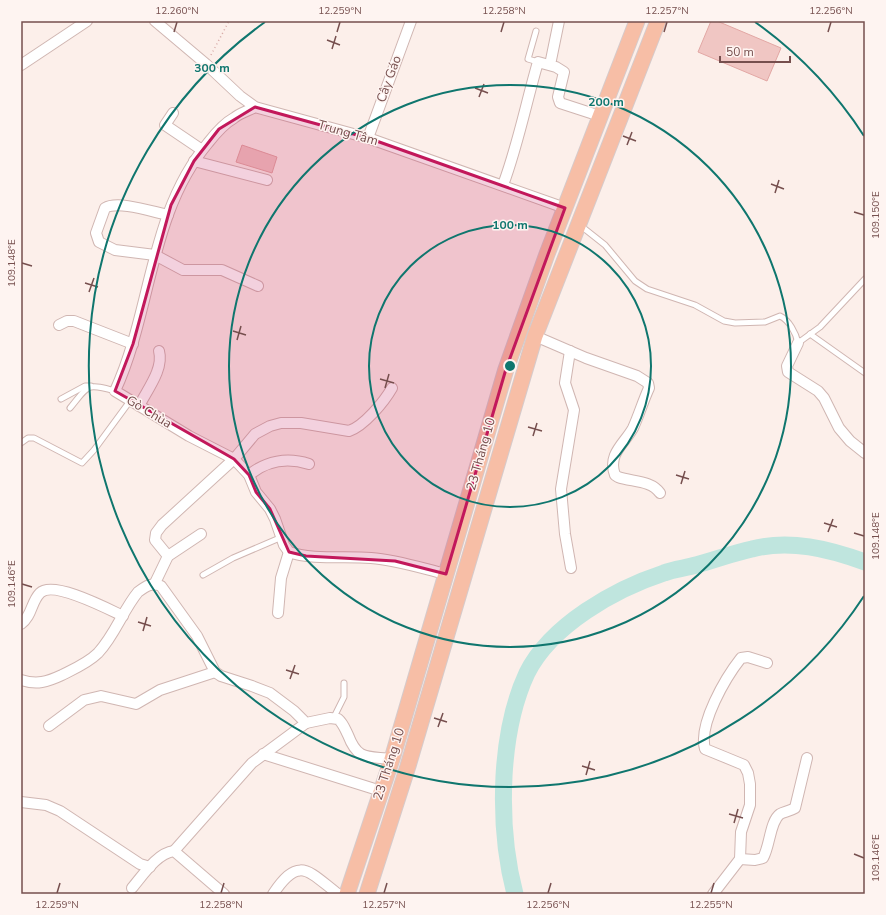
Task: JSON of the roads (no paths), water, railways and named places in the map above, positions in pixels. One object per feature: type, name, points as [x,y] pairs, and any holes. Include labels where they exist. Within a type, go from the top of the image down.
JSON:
[{"type":"main road","name":"23 Tháng 10","points":[[347,894],[392,759],[506,369],[565,208],[637,21]]},
{"type":"main road","name":"23 Tháng 10","points":[[367,894],[408,766],[535,336],[658,21]]},
{"type":"main road","points":[[565,208],[580,219]]},
{"type":"street","points":[[21,64],[87,21]]},
{"type":"street","name":"Trung Tâm","points":[[155,21],[206,64],[240,96],[255,107],[368,138],[504,185],[565,208]]},
{"type":"street","name":"Cây Gáo","points":[[368,138],[410,21]]},
{"type":"street","points":[[551,60],[559,21]]},
{"type":"street","points":[[504,185],[514,155],[522,116],[538,62],[556,67],[564,72],[558,97],[560,103],[600,116]]},
{"type":"street","name":"Gò Chùa","points":[[255,107],[233,118],[219,130],[194,161],[171,205],[155,255],[133,344],[115,392],[189,436],[234,459],[249,475],[251,485],[276,519],[289,552]]},
{"type":"street","points":[[173,113],[165,125],[202,150]]},
{"type":"street","points":[[194,161],[267,180]]},
{"type":"street","points":[[168,215],[120,205],[108,206],[105,208],[96,233],[99,242],[115,250],[155,255],[183,270],[222,270],[258,286]]},
{"type":"street","points":[[59,325],[67,321],[81,323],[100,332],[133,344]]},
{"type":"street","points":[[535,336],[637,376],[648,383],[649,388],[632,430],[617,449],[613,470],[615,475],[618,477],[649,484],[656,487],[660,493]]},
{"type":"street","points":[[798,343],[787,366],[788,372],[818,391],[824,398],[839,428],[850,441],[865,453]]},
{"type":"street","points":[[134,403],[159,366],[161,358],[159,351]]},
{"type":"street","points":[[570,351],[565,383],[574,410],[561,488],[565,534],[571,568]]},
{"type":"street","points":[[168,556],[155,540],[156,533],[162,525],[234,459],[255,434],[270,426],[293,422],[349,431],[357,428],[382,404],[392,388]]},
{"type":"street","points":[[249,475],[261,466],[276,462],[294,460],[309,464]]},
{"type":"street","points":[[155,583],[168,556],[201,534]]},
{"type":"street","points":[[278,613],[281,578],[289,552],[306,556],[337,556],[395,561],[446,574]]},
{"type":"street","points":[[21,680],[33,683],[43,683],[81,666],[102,649],[138,592],[147,585],[155,583],[161,586],[197,636],[216,672],[221,676],[270,693],[294,711],[306,723]]},
{"type":"street","points":[[21,624],[28,617],[40,592],[48,589],[56,589],[91,601],[123,616]]},
{"type":"street","points":[[713,894],[740,859],[741,832],[750,805],[748,773],[744,765],[705,749],[703,743],[704,734],[712,707],[741,658],[748,657],[767,663]]},
{"type":"street","points":[[49,726],[84,700],[100,696],[136,704],[160,690],[216,672]]},
{"type":"street","points":[[132,888],[150,867],[167,851],[174,850],[240,775],[263,754],[306,723],[334,717],[342,721],[355,751],[365,756],[392,759]]},
{"type":"street","points":[[263,754],[381,791]]},
{"type":"street","points":[[740,859],[755,860],[763,858],[767,851],[776,819],[781,814],[795,808],[807,758]]},
{"type":"street","points":[[21,802],[46,805],[60,811],[140,864],[150,867]]},
{"type":"street","points":[[174,850],[224,894]]},
{"type":"street","points":[[273,894],[287,875],[293,871],[302,870],[312,874],[338,894]]},
{"type":"lane","points":[[536,31],[528,59],[538,62]]},
{"type":"lane","points":[[580,219],[605,245],[635,281],[647,289],[695,305],[724,321],[735,323],[765,322],[780,316],[785,318],[797,336],[798,343],[820,327],[865,279]]},
{"type":"lane","points":[[810,334],[865,373]]},
{"type":"lane","points":[[61,399],[85,386],[94,386],[115,392]]},
{"type":"lane","points":[[70,408],[88,388],[94,386]]},
{"type":"lane","points":[[21,443],[28,438],[34,438],[82,463],[134,403]]},
{"type":"lane","points":[[203,575],[233,558],[282,537]]},
{"type":"lane","points":[[334,717],[344,697],[344,683]]},
{"type":"waterway","points":[[515,894],[507,851],[503,806],[508,736],[517,698],[527,673],[538,656],[552,639],[568,624],[586,611],[625,589],[668,572],[745,551],[766,546],[795,545],[838,553],[865,562]]}]
